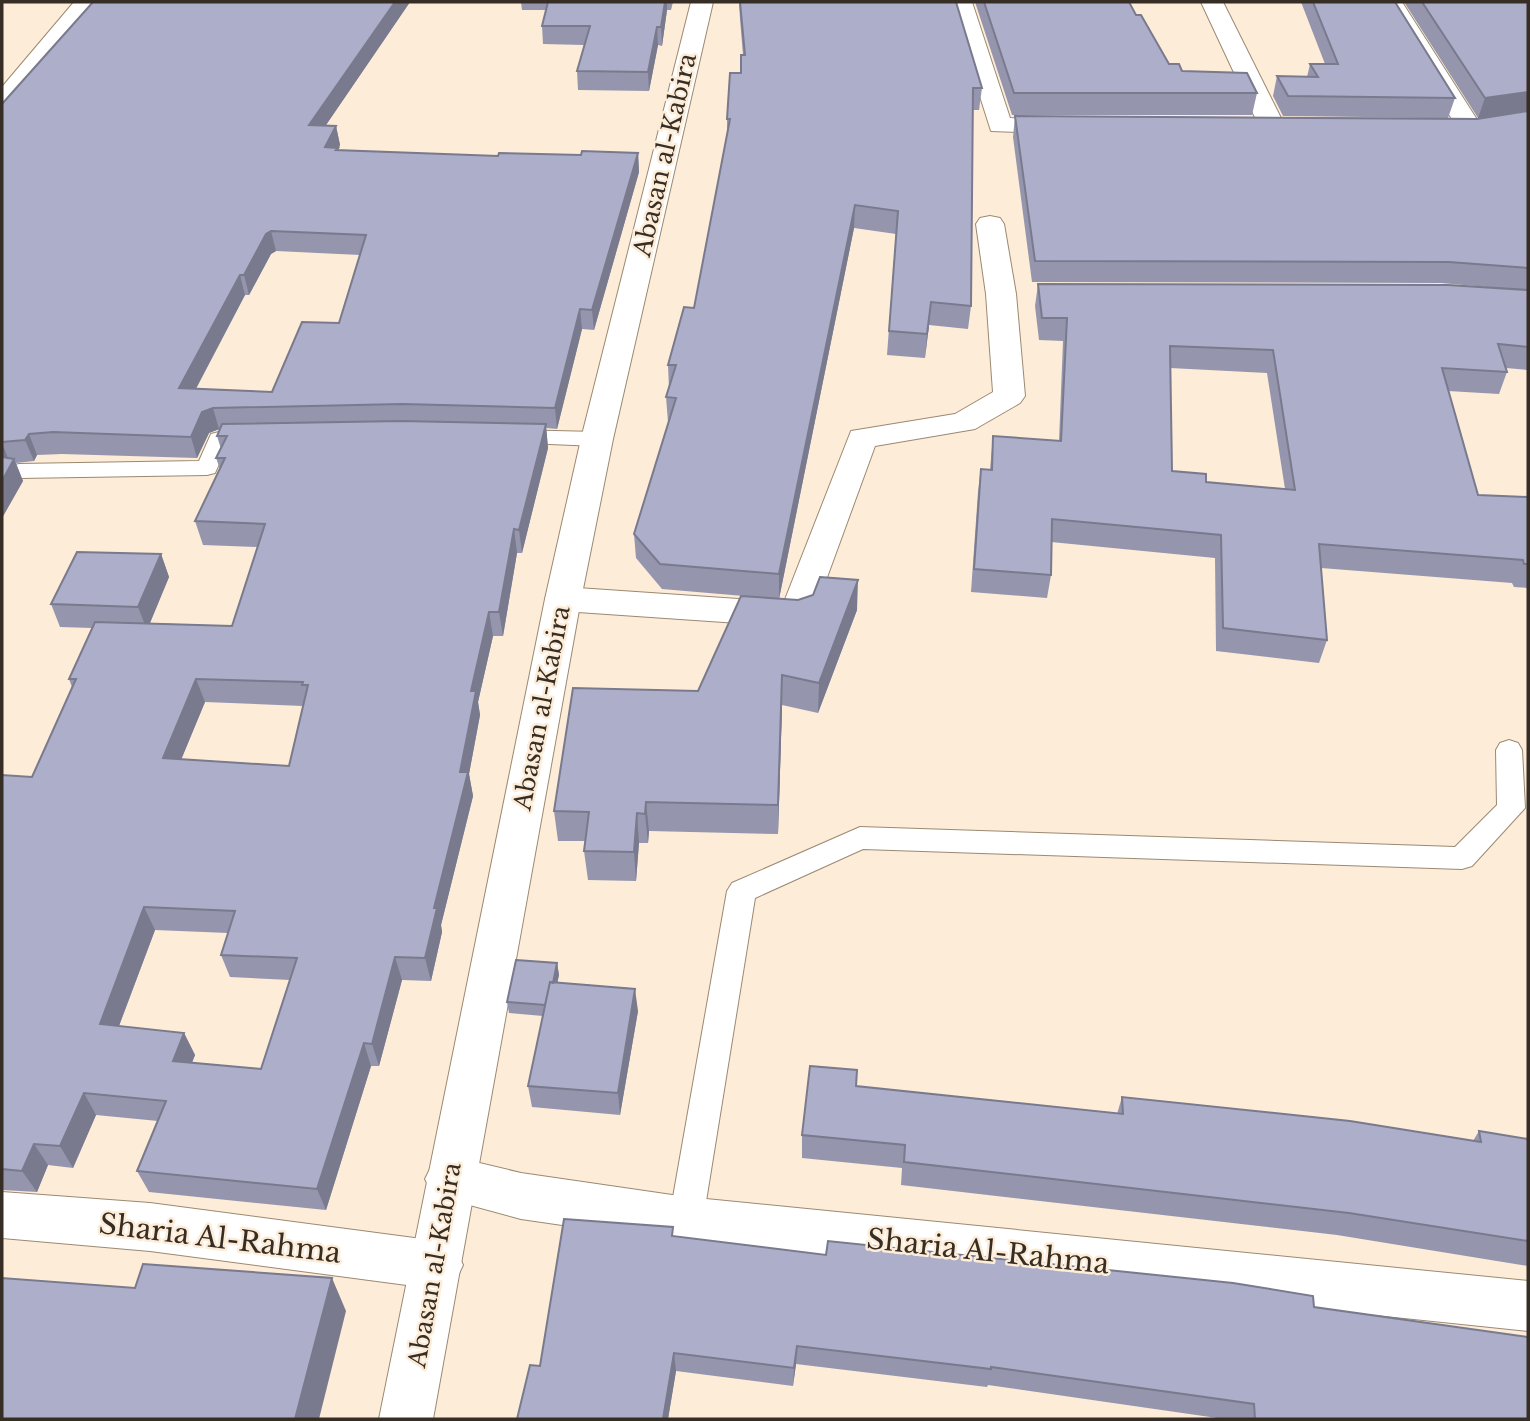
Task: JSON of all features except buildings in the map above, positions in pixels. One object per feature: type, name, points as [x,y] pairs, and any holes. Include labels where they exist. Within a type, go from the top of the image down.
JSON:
[{"type":"street","points":[[2,102],[86,2]]},
{"type":"street","name":"Abasan al-Kabira","points":[[406,1419],[563,599],[597,439],[702,2]]},
{"type":"street","points":[[961,2],[1000,127],[1095,126]]},
{"type":"street","points":[[1212,2],[1272,126]]},
{"type":"street","points":[[1391,2],[1482,128],[1444,129]]},
{"type":"street","points":[[1245,126],[1299,126]]},
{"type":"street","points":[[563,599],[797,615],[862,438],[964,422],[1009,396],[1015,294],[990,224]]},
{"type":"street","name":"Sharia Al-Rahma","points":[[450,1179],[521,1196],[686,1220],[1528,1307]]},
{"type":"street","name":"Sharia Al-Rahma","points":[[2,1215],[150,1227],[437,1265]]},
{"type":"lane","points":[[488,437],[597,439]]},
{"type":"lane","points":[[19,471],[207,468],[219,439],[273,438]]},
{"type":"lane","points":[[686,1220],[742,891],[860,838],[1462,858],[1511,808],[1509,750]]}]
